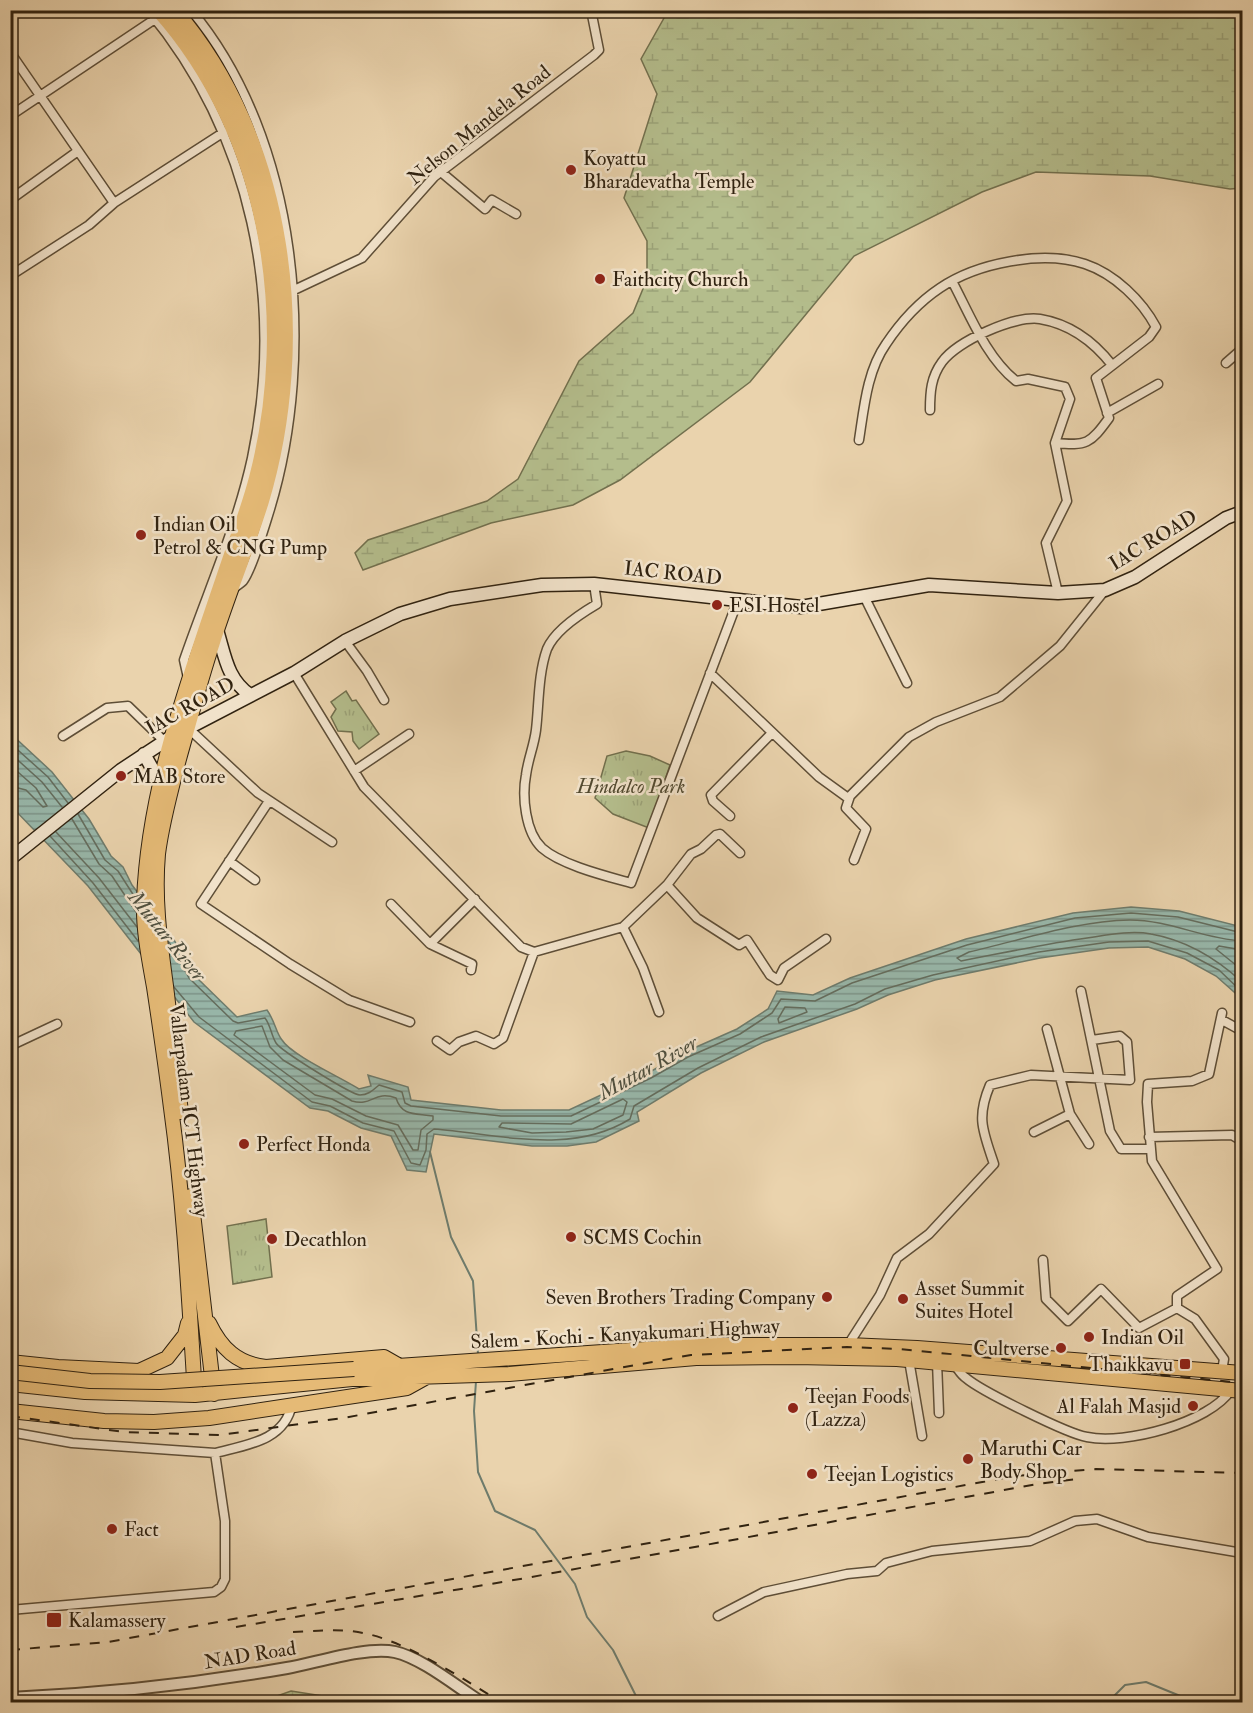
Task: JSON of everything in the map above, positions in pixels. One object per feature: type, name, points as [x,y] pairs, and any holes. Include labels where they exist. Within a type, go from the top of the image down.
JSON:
[{"type":"highway","name":"Vallarpadam ICT Highway","points":[[153,851],[217,630],[262,498],[279,420],[285,332],[282,274],[275,222],[262,172],[247,131],[228,90],[206,52],[175,10]]},
{"type":"highway","name":"Vallarpadam ICT Highway","points":[[157,15],[204,73],[232,123],[252,178],[266,249],[273,334],[267,433],[255,482],[168,739],[144,904],[146,937],[169,1055],[214,1394]]},
{"type":"highway","name":"Vallarpadam ICT Highway","points":[[169,1055],[183,1209],[195,1395]]},
{"type":"highway","points":[[205,1316],[224,1347],[235,1358],[250,1365],[266,1367],[384,1357],[399,1365]]},
{"type":"highway","points":[[10,1362],[139,1371],[167,1358],[185,1335],[190,1317]]},
{"type":"highway","name":"Salem - Kochi - Kanyakumari Highway","points":[[10,1372],[90,1381],[160,1382],[704,1345],[848,1345],[1242,1373]]},
{"type":"highway","name":"Salem - Kochi - Kanyakumari Highway","points":[[10,1384],[86,1392],[195,1395],[352,1379],[509,1374],[696,1358],[795,1357],[937,1362],[1237,1391]]},
{"type":"highway","points":[[1200,1388],[1203,1370]]},
{"type":"highway","points":[[10,1411],[104,1420],[154,1422],[209,1418],[407,1388],[427,1377]]},
{"type":"main road","name":"IAC ROAD","points":[[12,859],[121,770],[168,739],[294,673],[345,641],[400,614],[450,599],[542,585],[594,584],[801,606],[865,598],[929,585],[1058,593],[1105,590],[1135,577],[1226,519],[1242,512]]},
{"type":"main road","points":[[217,630],[228,670],[237,686],[250,695]]},
{"type":"main road","points":[[144,754],[161,784]]},
{"type":"street","points":[[148,10],[157,15],[192,72],[224,132],[243,180],[263,295],[261,406],[252,459],[235,517],[184,660],[189,682]]},
{"type":"street","points":[[191,10],[204,26],[230,68],[252,115],[269,164],[283,215],[295,323],[294,380],[286,445],[264,529],[243,581],[231,590]]},
{"type":"street","name":"Nelson Mandela Road","points":[[292,291],[362,258],[426,184],[600,50],[591,10]]},
{"type":"street","points":[[10,116],[41,97],[157,15]]},
{"type":"street","points":[[10,52],[114,203]]},
{"type":"street","points":[[10,276],[89,225],[114,203],[224,132]]},
{"type":"street","points":[[10,200],[78,151]]},
{"type":"street","points":[[441,172],[485,209],[492,200],[516,214]]},
{"type":"street","points":[[859,440],[867,387],[884,346],[907,317],[939,288],[952,281],[991,265],[1038,258],[1086,264],[1125,288],[1156,327],[1149,337],[1096,378],[1109,418],[1092,441],[1077,445],[1055,443]]},
{"type":"street","points":[[952,281],[981,336],[1004,372],[1016,381],[1028,379],[1065,387],[1070,399],[1055,443],[1067,501],[1046,543],[1058,593]]},
{"type":"street","points":[[930,410],[929,387],[942,362],[960,346],[1015,321],[1040,320],[1077,333],[1096,345],[1112,365]]},
{"type":"street","points":[[1226,363],[1242,349]]},
{"type":"street","points":[[1107,413],[1158,384]]},
{"type":"street","points":[[594,584],[597,604],[563,630],[548,647],[543,666],[534,746],[525,776],[530,831],[542,848],[580,866],[631,883],[738,600]]},
{"type":"street","points":[[854,860],[866,829],[846,808],[848,798],[909,737],[936,722],[1000,697],[1060,646],[1105,590]]},
{"type":"street","points":[[865,598],[907,683]]},
{"type":"street","points":[[345,641],[367,671],[384,700]]},
{"type":"street","points":[[294,673],[364,787],[521,947],[534,952],[623,927],[667,885],[691,854],[701,849],[716,835],[720,834],[740,853]]},
{"type":"street","points":[[710,673],[819,777],[848,798]]},
{"type":"street","points":[[63,736],[107,708],[128,706],[168,739]]},
{"type":"street","points":[[188,728],[227,766],[269,801],[332,842]]},
{"type":"street","points":[[730,816],[713,801],[711,795],[772,733]]},
{"type":"street","points":[[354,771],[409,734]]},
{"type":"street","points":[[269,801],[201,904],[290,964],[350,1000],[410,1022]]},
{"type":"street","points":[[229,861],[255,880]]},
{"type":"street","points":[[667,885],[697,918],[739,945],[747,940],[770,975],[778,980],[784,968],[826,939]]},
{"type":"street","points":[[430,944],[475,899]]},
{"type":"street","points":[[391,904],[430,944],[472,964],[471,970]]},
{"type":"street","points":[[623,927],[643,968],[659,1011]]},
{"type":"street","points":[[437,1041],[450,1050],[459,1042],[476,1036],[494,1044],[502,1038],[534,952]]},
{"type":"street","points":[[1081,991],[1110,1131],[1117,1145],[1126,1151],[1150,1149]]},
{"type":"street","points":[[1177,1308],[1177,1296],[1217,1269],[1152,1161],[1148,1084],[1192,1081],[1209,1074],[1222,1017],[1242,1031]]},
{"type":"street","points":[[10,1046],[57,1024]]},
{"type":"street","points":[[1047,1029],[1062,1077],[1070,1114],[1089,1144]]},
{"type":"street","points":[[848,1345],[880,1295],[897,1258],[929,1234],[994,1164],[980,1123],[981,1105],[990,1085],[1031,1075],[1130,1080],[1127,1042],[1120,1036],[1092,1040]]},
{"type":"street","points":[[1034,1132],[1070,1114]]},
{"type":"street","points":[[1149,1137],[1232,1135],[1242,1141]]},
{"type":"street","points":[[1043,1260],[1046,1299],[1068,1321],[1101,1289],[1139,1328],[1177,1308]]},
{"type":"street","points":[[1177,1308],[1195,1319],[1224,1359],[1222,1371]]},
{"type":"street","points":[[909,1360],[922,1436]]},
{"type":"street","points":[[937,1362],[939,1413]]},
{"type":"street","points":[[954,1364],[964,1376],[979,1386],[1058,1426],[1093,1438],[1130,1436],[1168,1429],[1221,1402],[1237,1391]]},
{"type":"street","points":[[10,1432],[72,1443],[215,1453],[256,1443],[277,1432],[289,1418],[292,1404]]},
{"type":"street","points":[[10,1610],[214,1592],[221,1587],[225,1579],[225,1521],[215,1453]]},
{"type":"street","points":[[718,1616],[764,1592],[847,1574],[877,1571],[886,1563],[932,1551],[1030,1541],[1075,1521],[1097,1519],[1148,1537],[1242,1553]]},
{"type":"street","name":"NAD Road","points":[[10,1698],[112,1693],[289,1668],[349,1655],[394,1652],[424,1666],[481,1702]]},
{"type":"green space","points":[[668,11],[1242,11],[1242,188],[1230,189],[1150,176],[1036,172],[982,192],[854,256],[750,382],[620,480],[573,505],[491,523],[363,570],[355,553],[368,540],[487,501],[518,479],[579,361],[633,313],[647,279],[647,241],[624,198],[657,94],[641,59]]},
{"type":"green space","points":[[346,691],[352,701],[356,700],[379,734],[359,749],[353,741],[352,732],[338,731],[331,717],[336,709],[331,702]]},
{"type":"green space","name":"Hindalco Park","points":[[626,751],[650,756],[670,765],[649,828],[613,814],[595,798],[607,756]]},
{"type":"green space","points":[[266,1219],[272,1277],[233,1284],[227,1226]]},
{"type":"green space","points":[[291,1691],[361,1702],[260,1702]]},
{"type":"water","name":"Muttar River","points":[[10,733],[52,772],[89,819],[111,856],[123,867],[132,885],[174,940],[194,975],[237,1017],[267,1010],[287,1046],[359,1089],[371,1086],[368,1075],[408,1087],[411,1100],[501,1110],[569,1110],[648,1073],[685,1052],[737,1029],[768,1009],[777,991],[813,995],[850,978],[966,939],[1073,913],[1131,907],[1179,911],[1242,927],[1242,999],[1216,976],[1185,959],[1148,947],[1109,948],[1040,958],[935,980],[888,995],[857,1009],[764,1042],[701,1073],[637,1112],[639,1121],[596,1142],[567,1146],[532,1146],[434,1134],[426,1172],[407,1170],[391,1136],[361,1128],[328,1111],[310,1108],[194,1022],[88,886],[11,806]]},
{"type":"waterway","points":[[430,1152],[451,1237],[473,1281],[478,1354]]},
{"type":"waterway","points":[[476,1381],[474,1411],[478,1472],[495,1511],[535,1530],[575,1584],[587,1617],[613,1650],[639,1702]]},
{"type":"waterway","points":[[1108,1702],[1125,1685],[1146,1682],[1195,1702]]},
{"type":"railway","points":[[10,1416],[124,1432],[220,1435],[343,1418],[691,1355],[847,1347],[900,1349],[1242,1383]]},
{"type":"railway","points":[[10,1650],[108,1642],[1015,1476],[1096,1469],[1242,1473]]},
{"type":"railway","points":[[236,1627],[526,1578],[1037,1484],[1078,1479]]},
{"type":"railway","points":[[293,1632],[346,1631],[380,1637],[416,1652],[501,1702]]},
{"type":"place","name":"Koyattu Bharadevatha Temple","points":[[571,170]]},
{"type":"place","name":"Faithcity Church","points":[[600,279]]},
{"type":"place","name":"Indian Oil Petrol & CNG Pump","points":[[141,535]]},
{"type":"place","name":"ESI Hostel","points":[[717,605]]},
{"type":"place","name":"MAB Store","points":[[121,776]]},
{"type":"place","name":"Perfect Honda","points":[[244,1144]]},
{"type":"place","name":"SCMS Cochin","points":[[571,1237]]},
{"type":"place","name":"Decathlon","points":[[272,1239]]},
{"type":"place","name":"Seven Brothers Trading Company","points":[[827,1297]]},
{"type":"place","name":"Asset Summit Suites Hotel","points":[[903,1299]]},
{"type":"place","name":"Indian Oil","points":[[1089,1337]]},
{"type":"place","name":"Cultverse","points":[[1061,1348]]},
{"type":"place","name":"Thaikkavu","points":[[1185,1364]]},
{"type":"place","name":"Al Falah Masjid","points":[[1193,1406]]},
{"type":"place","name":"Teejan Foods (Lazza)","points":[[793,1408]]},
{"type":"place","name":"Maruthi Car Body Shop","points":[[968,1459]]},
{"type":"place","name":"Teejan Logistics","points":[[812,1474]]},
{"type":"place","name":"Fact","points":[[112,1529]]},
{"type":"place","name":"Kalamassery","points":[[54,1620]]}]
